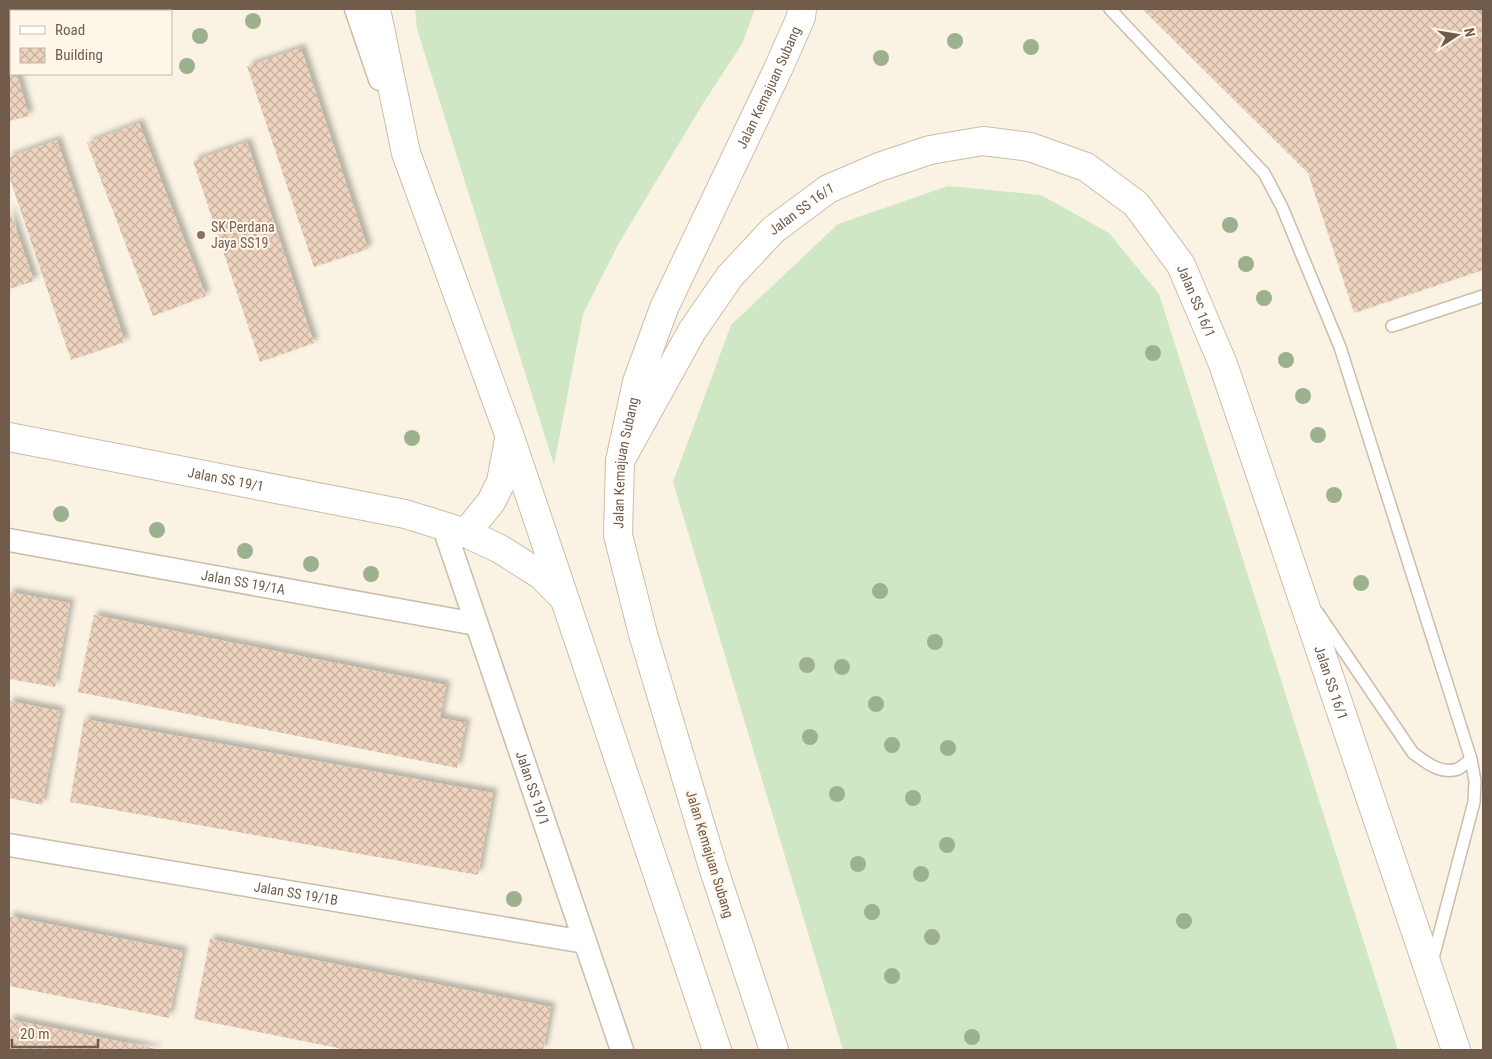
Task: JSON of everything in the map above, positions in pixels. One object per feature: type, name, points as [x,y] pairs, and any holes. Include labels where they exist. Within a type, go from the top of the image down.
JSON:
[{"type":"street","points":[[356,9],[406,153],[510,437],[717,1050]]},
{"type":"street","points":[[376,9],[406,153]]},
{"type":"street","name":"Jalan Kemajuan Subang","points":[[774,1050],[713,867],[643,634],[618,534],[620,461],[637,382],[664,308],[779,67],[801,17],[802,9]]},
{"type":"street","name":"Jalan SS 16/1","points":[[620,461],[692,330],[730,276],[773,230],[828,189],[879,167],[930,150],[982,141],[1030,147],[1086,167],[1136,204],[1181,265],[1223,364],[1456,1050]]},
{"type":"street","name":"Jalan SS 19/1","points":[[9,437],[405,514],[454,529],[500,549],[541,575],[564,599]]},
{"type":"street","points":[[454,529],[491,502],[501,482],[510,437]]},
{"type":"street","name":"Jalan SS 19/1","points":[[454,529],[476,624],[622,1050]]},
{"type":"street","name":"Jalan SS 19/1A","points":[[9,540],[476,624]]},
{"type":"street","name":"Jalan SS 19/1B","points":[[9,846],[585,942]]},
{"type":"lane","points":[[1110,9],[1264,173],[1282,206],[1340,347],[1471,759],[1475,781],[1474,802],[1429,971]]},
{"type":"lane","points":[[1392,326],[1483,296]]},
{"type":"lane","points":[[1296,580],[1412,753],[1431,766],[1444,770],[1458,769],[1471,759]]},
{"type":"green space","points":[[9,9],[178,9],[10,10],[9,42]]},
{"type":"green space","points":[[415,9],[755,9],[742,44],[704,102],[619,243],[583,314],[554,465],[417,29]]},
{"type":"green space","points":[[948,186],[1041,195],[1109,233],[1159,294],[1398,1050],[843,1050],[673,482],[731,325],[838,224]]},
{"type":"building","points":[[1142,9],[1475,9],[1483,17],[1483,270],[1354,313],[1308,173]]},
{"type":"building","points":[[301,48],[368,249],[314,267],[247,66]]},
{"type":"building","points":[[10,69],[10,75],[17,75],[29,116],[9,121]]},
{"type":"building","points":[[139,123],[206,296],[153,316],[87,143]]},
{"type":"building","points":[[57,140],[125,342],[71,360],[9,176],[9,157]]},
{"type":"building","points":[[247,142],[314,343],[260,362],[193,161]]},
{"type":"building","points":[[9,209],[34,281],[9,289]]},
{"type":"building","points":[[9,592],[70,603],[55,687],[9,679]]},
{"type":"building","points":[[94,615],[446,685],[440,718],[466,723],[457,768],[78,692]]},
{"type":"building","points":[[9,701],[60,711],[42,805],[9,798]]},
{"type":"building","points":[[84,719],[493,793],[478,875],[70,802]]},
{"type":"building","points":[[9,916],[183,951],[169,1018],[9,986]]},
{"type":"building","points":[[210,939],[551,1007],[543,1050],[347,1050],[194,1019]]},
{"type":"building","points":[[9,1019],[157,1049],[157,1050],[9,1050]]},
{"type":"place","name":"SK Perdana Jaya SS19","points":[[201,235]]}]
